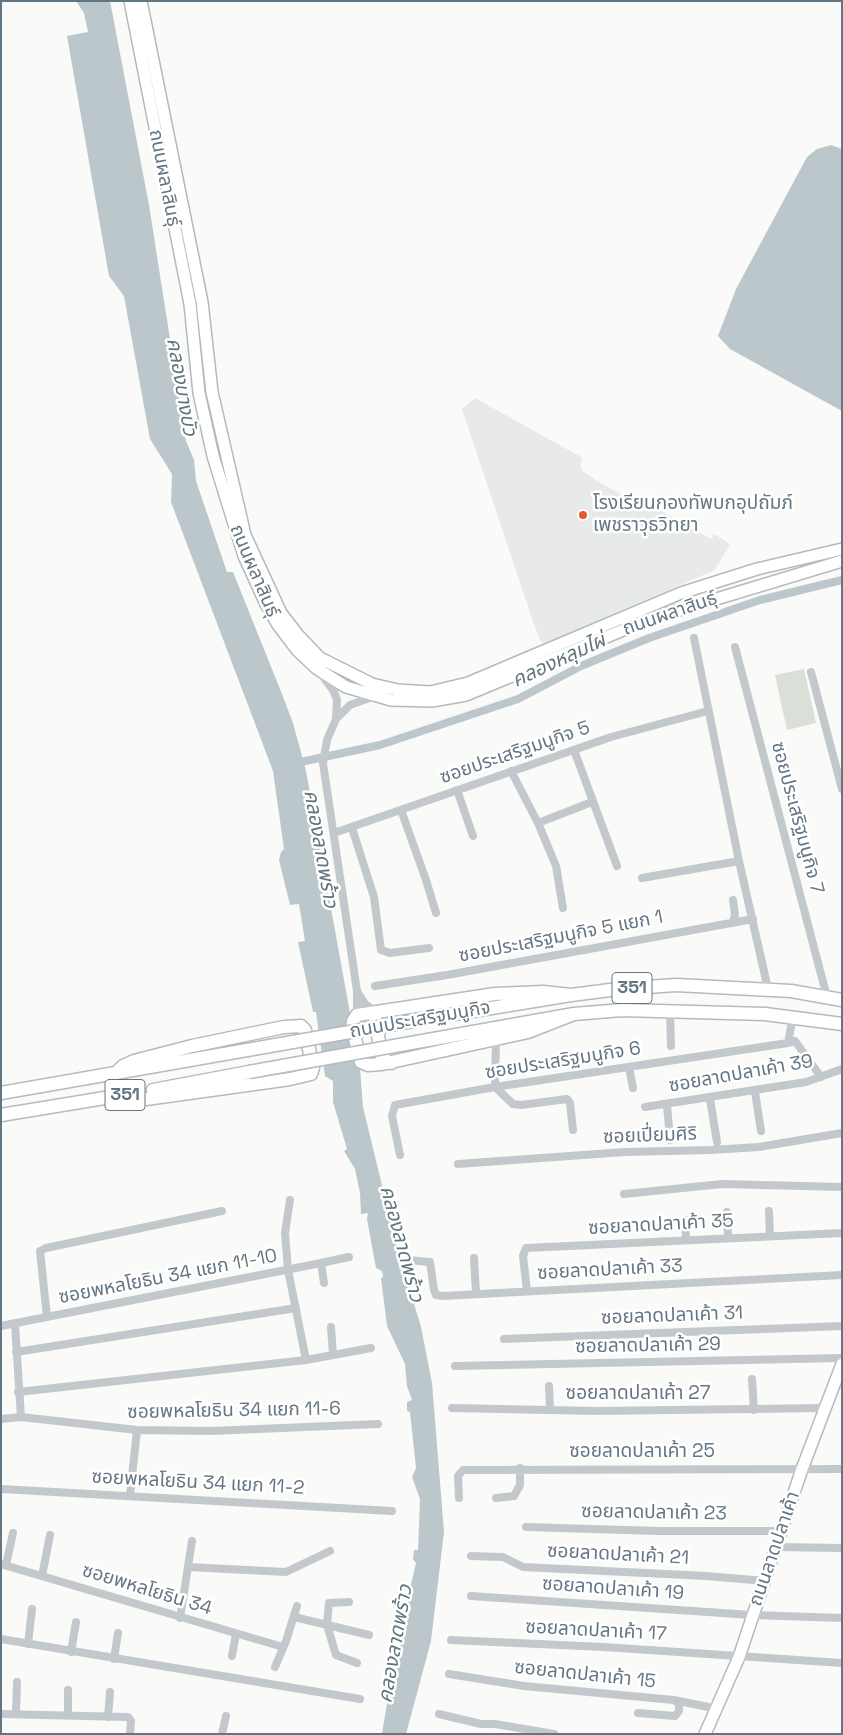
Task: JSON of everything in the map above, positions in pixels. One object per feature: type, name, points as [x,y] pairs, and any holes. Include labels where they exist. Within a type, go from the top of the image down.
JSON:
[{"type":"main road","name":"ถนนผลาสินธุ์","points":[[130,1],[190,304],[199,393],[213,456],[244,556],[278,626],[297,650],[316,668],[346,687],[391,700],[432,701],[466,695],[650,619],[842,561]]},
{"type":"main road","name":"ถนนผลาสินธุ์","points":[[140,1],[191,242],[202,302],[212,392],[245,535],[281,613],[298,635],[320,658],[372,684],[398,690],[430,692],[468,683],[680,593],[757,569],[842,549]]},
{"type":"main road","points":[[177,245],[191,242]]},
{"type":"main road","name":"ถนนประเสริฐมนูกิจ","points":[[1,1093],[424,1019],[618,989],[676,985],[771,990],[842,1000]]},
{"type":"main road","points":[[765,1014],[806,1014],[812,1010],[813,1002],[809,998],[771,990]]},
{"type":"main road","points":[[571,995],[543,992],[495,994],[357,1015],[353,1020],[352,1027],[361,1062],[368,1066],[390,1063],[528,1032],[574,1014]]},
{"type":"main road","name":"ถนนประเสริฐมนูกิจ","points":[[1,1115],[122,1096],[574,1014],[622,1010],[670,1010],[792,1016],[842,1024]]},
{"type":"main road","points":[[380,1012],[375,1018],[382,1058],[390,1063]]},
{"type":"main road","points":[[820,1020],[842,1028]]},
{"type":"main road","points":[[117,1072],[123,1066],[134,1061],[192,1046],[300,1026],[305,1030],[314,1068],[311,1074],[290,1079],[146,1099],[122,1096]]},
{"type":"main road","name":"ถนนลาดปลาเค้า","points":[[705,1734],[718,1709],[739,1657],[802,1469],[842,1364]]},
{"type":"street","points":[[694,638],[739,861],[771,990]]},
{"type":"street","name":"ซอยประเสริฐมนูกิจ 7","points":[[735,647],[828,997]]},
{"type":"street","points":[[316,668],[334,692],[336,719]]},
{"type":"street","points":[[811,672],[842,789]]},
{"type":"street","points":[[357,1015],[357,991],[323,763],[327,740],[336,719],[350,705],[375,696]]},
{"type":"street","name":"ซอยประเสริฐมนูกิจ 5","points":[[334,833],[626,732],[708,711]]},
{"type":"street","points":[[574,750],[616,866]]},
{"type":"street","points":[[511,771],[538,823],[556,866],[563,908]]},
{"type":"street","points":[[457,790],[473,836]]},
{"type":"street","points":[[538,823],[592,802]]},
{"type":"street","points":[[401,810],[436,913]]},
{"type":"street","points":[[352,828],[374,897],[380,950],[390,952],[429,948]]},
{"type":"street","points":[[642,878],[739,861]]},
{"type":"street","points":[[733,900],[735,915],[733,922]]},
{"type":"street","name":"ซอยประเสริฐมนูกิจ 5 แยก 1","points":[[375,986],[447,975],[753,919]]},
{"type":"street","points":[[357,991],[365,1004],[380,1012]]},
{"type":"street","points":[[670,1010],[671,1046]]},
{"type":"street","points":[[792,1016],[788,1043],[795,1041],[821,1077]]},
{"type":"street","points":[[496,1040],[495,1087],[513,1104],[521,1105],[567,1099],[570,1103],[573,1130]]},
{"type":"street","name":"ซอยประเสริฐมนูกิจ 6","points":[[400,1155],[392,1116],[395,1106],[495,1087],[788,1043]]},
{"type":"street","points":[[629,1067],[633,1088]]},
{"type":"street","name":"ซอยลาดปลาเค้า 39","points":[[645,1107],[755,1092],[806,1082],[842,1069]]},
{"type":"street","points":[[755,1092],[761,1132]]},
{"type":"street","points":[[710,1099],[717,1142]]},
{"type":"street","points":[[667,1105],[670,1140]]},
{"type":"street","name":"ซอยเปี่ยมศิริ","points":[[458,1164],[625,1152],[759,1147],[842,1133]]},
{"type":"street","points":[[624,1194],[722,1184],[842,1187]]},
{"type":"street","points":[[290,1200],[285,1233],[288,1270],[306,1360]]},
{"type":"street","points":[[769,1210],[770,1236]]},
{"type":"street","points":[[47,1317],[40,1251],[46,1248],[222,1211]]},
{"type":"street","points":[[727,1212],[728,1238]]},
{"type":"street","points":[[684,1220],[686,1240]]},
{"type":"street","name":"ซอยลาดปลาเค้า 35","points":[[527,1291],[523,1256],[526,1248],[842,1233]]},
{"type":"street","name":"ซอยพหลโยธิน 34 แยก 11-10","points":[[1,1326],[349,1257]]},
{"type":"street","points":[[474,1258],[476,1294]]},
{"type":"street","name":"ซอยลาดปลาเค้า 33","points":[[408,1260],[430,1262],[436,1294],[476,1294],[842,1275]]},
{"type":"street","points":[[321,1263],[324,1283]]},
{"type":"street","points":[[16,1352],[296,1308]]},
{"type":"street","points":[[15,1324],[21,1417]]},
{"type":"street","name":"ซอยลาดปลาเค้า 31","points":[[504,1339],[842,1326]]},
{"type":"street","points":[[331,1327],[333,1355]]},
{"type":"street","points":[[18,1392],[306,1360],[371,1348]]},
{"type":"street","name":"ซอยลาดปลาเค้า 29","points":[[456,1366],[842,1358]]},
{"type":"street","points":[[752,1379],[754,1410]]},
{"type":"street","points":[[549,1386],[550,1410]]},
{"type":"street","name":"ซอยลาดปลาเค้า 27","points":[[452,1408],[754,1410],[824,1408]]},
{"type":"street","name":"ซอยพหลโยธิน 34 แยก 11-6","points":[[1,1418],[21,1417],[137,1430],[211,1431],[378,1424]]},
{"type":"street","points":[[130,1495],[137,1430]]},
{"type":"street","points":[[496,1498],[514,1496],[520,1486],[520,1468]]},
{"type":"street","name":"ซอยลาดปลาเค้า 25","points":[[459,1498],[459,1472],[463,1470],[481,1471],[520,1468],[842,1469]]},
{"type":"street","name":"ซอยพหลโยธิน 34 แยก 11-2","points":[[1,1489],[392,1511]]},
{"type":"street","name":"ซอยลาดปลาเค้า 23","points":[[526,1527],[658,1531],[781,1531]]},
{"type":"street","points":[[4,1565],[13,1533]]},
{"type":"street","points":[[42,1576],[50,1535]]},
{"type":"street","points":[[180,1618],[192,1541]]},
{"type":"street","points":[[775,1547],[842,1548]]},
{"type":"street","points":[[188,1567],[286,1572],[330,1551]]},
{"type":"street","name":"ซอยลาดปลาเค้า 21","points":[[471,1556],[503,1557],[523,1566],[765,1581]]},
{"type":"street","name":"ซอยพหลโยธิน 34","points":[[4,1565],[283,1647]]},
{"type":"street","name":"ซอยลาดปลาเค้า 19","points":[[471,1596],[752,1615],[842,1618]]},
{"type":"street","points":[[349,1602],[329,1603],[327,1625],[336,1655],[357,1663]]},
{"type":"street","points":[[275,1667],[297,1606]]},
{"type":"street","points":[[28,1644],[32,1609]]},
{"type":"street","points":[[294,1617],[369,1635]]},
{"type":"street","points":[[71,1652],[76,1622]]},
{"type":"street","points":[[114,1659],[118,1633]]},
{"type":"street","points":[[232,1656],[236,1634]]},
{"type":"street","points":[[1,1639],[360,1699]]},
{"type":"street","name":"ซอยลาดปลาเค้า 17","points":[[451,1640],[604,1647],[842,1663]]},
{"type":"street","name":"ซอยลาดปลาเค้า 15","points":[[449,1674],[524,1686],[674,1700],[718,1709]]},
{"type":"street","points":[[16,1714],[17,1682]]},
{"type":"street","points":[[68,1690],[68,1716]]},
{"type":"street","points":[[108,1717],[110,1692]]},
{"type":"street","points":[[638,1713],[675,1716],[679,1711],[679,1704],[674,1700]]},
{"type":"street","points":[[1,1714],[130,1718],[130,1734]]},
{"type":"street","points":[[439,1714],[481,1724],[495,1724],[554,1734]]},
{"type":"street","points":[[222,1734],[226,1716]]},
{"type":"street","points":[[478,1734],[481,1724]]},
{"type":"shaded area","name":"โรงเรียนกองทัพบกอุปถัมภ์ เพชราวุธวิทยา","points":[[475,398],[583,458],[580,464],[583,471],[595,480],[624,496],[632,494],[711,539],[714,534],[730,544],[715,570],[543,644],[538,636],[462,409]]},
{"type":"shaded area","points":[[804,669],[816,723],[787,730],[775,675]]},
{"type":"water","name":"คลองลาดพร้าว","points":[[76,1],[110,1],[149,205],[186,441],[194,460],[196,481],[227,572],[233,572],[282,694],[293,723],[306,771],[360,1068],[363,1107],[397,1247],[421,1327],[432,1383],[444,1532],[431,1641],[406,1734],[382,1734],[395,1654],[400,1651],[401,1633],[405,1633],[409,1593],[416,1563],[413,1559],[414,1550],[418,1550],[420,1499],[412,1477],[416,1468],[410,1412],[407,1411],[407,1402],[412,1400],[407,1386],[405,1364],[387,1326],[381,1278],[383,1277],[382,1271],[376,1268],[367,1219],[368,1213],[361,1214],[360,1193],[355,1169],[344,1151],[347,1149],[333,1102],[333,1081],[325,1076],[316,1012],[313,1012],[298,942],[305,941],[299,904],[290,905],[279,860],[284,849],[273,771],[171,502],[172,474],[150,439],[124,296],[109,276],[67,36],[88,32],[84,13]]},
{"type":"water","points":[[831,145],[842,149],[842,411],[730,349],[718,336],[736,289],[807,157],[817,149]]},
{"type":"waterway","name":"คลองหลุมไผ่","points":[[296,763],[380,745],[518,699],[581,666],[649,638],[760,600],[842,580]]},
{"type":"place","name":"โรงเรียนกองทัพบกอุปถัมภ์ เพชราวุธวิทยา","points":[[583,515]]},
{"type":"water label","name":"คลองบางบัว","points":[[181,387]]}]
